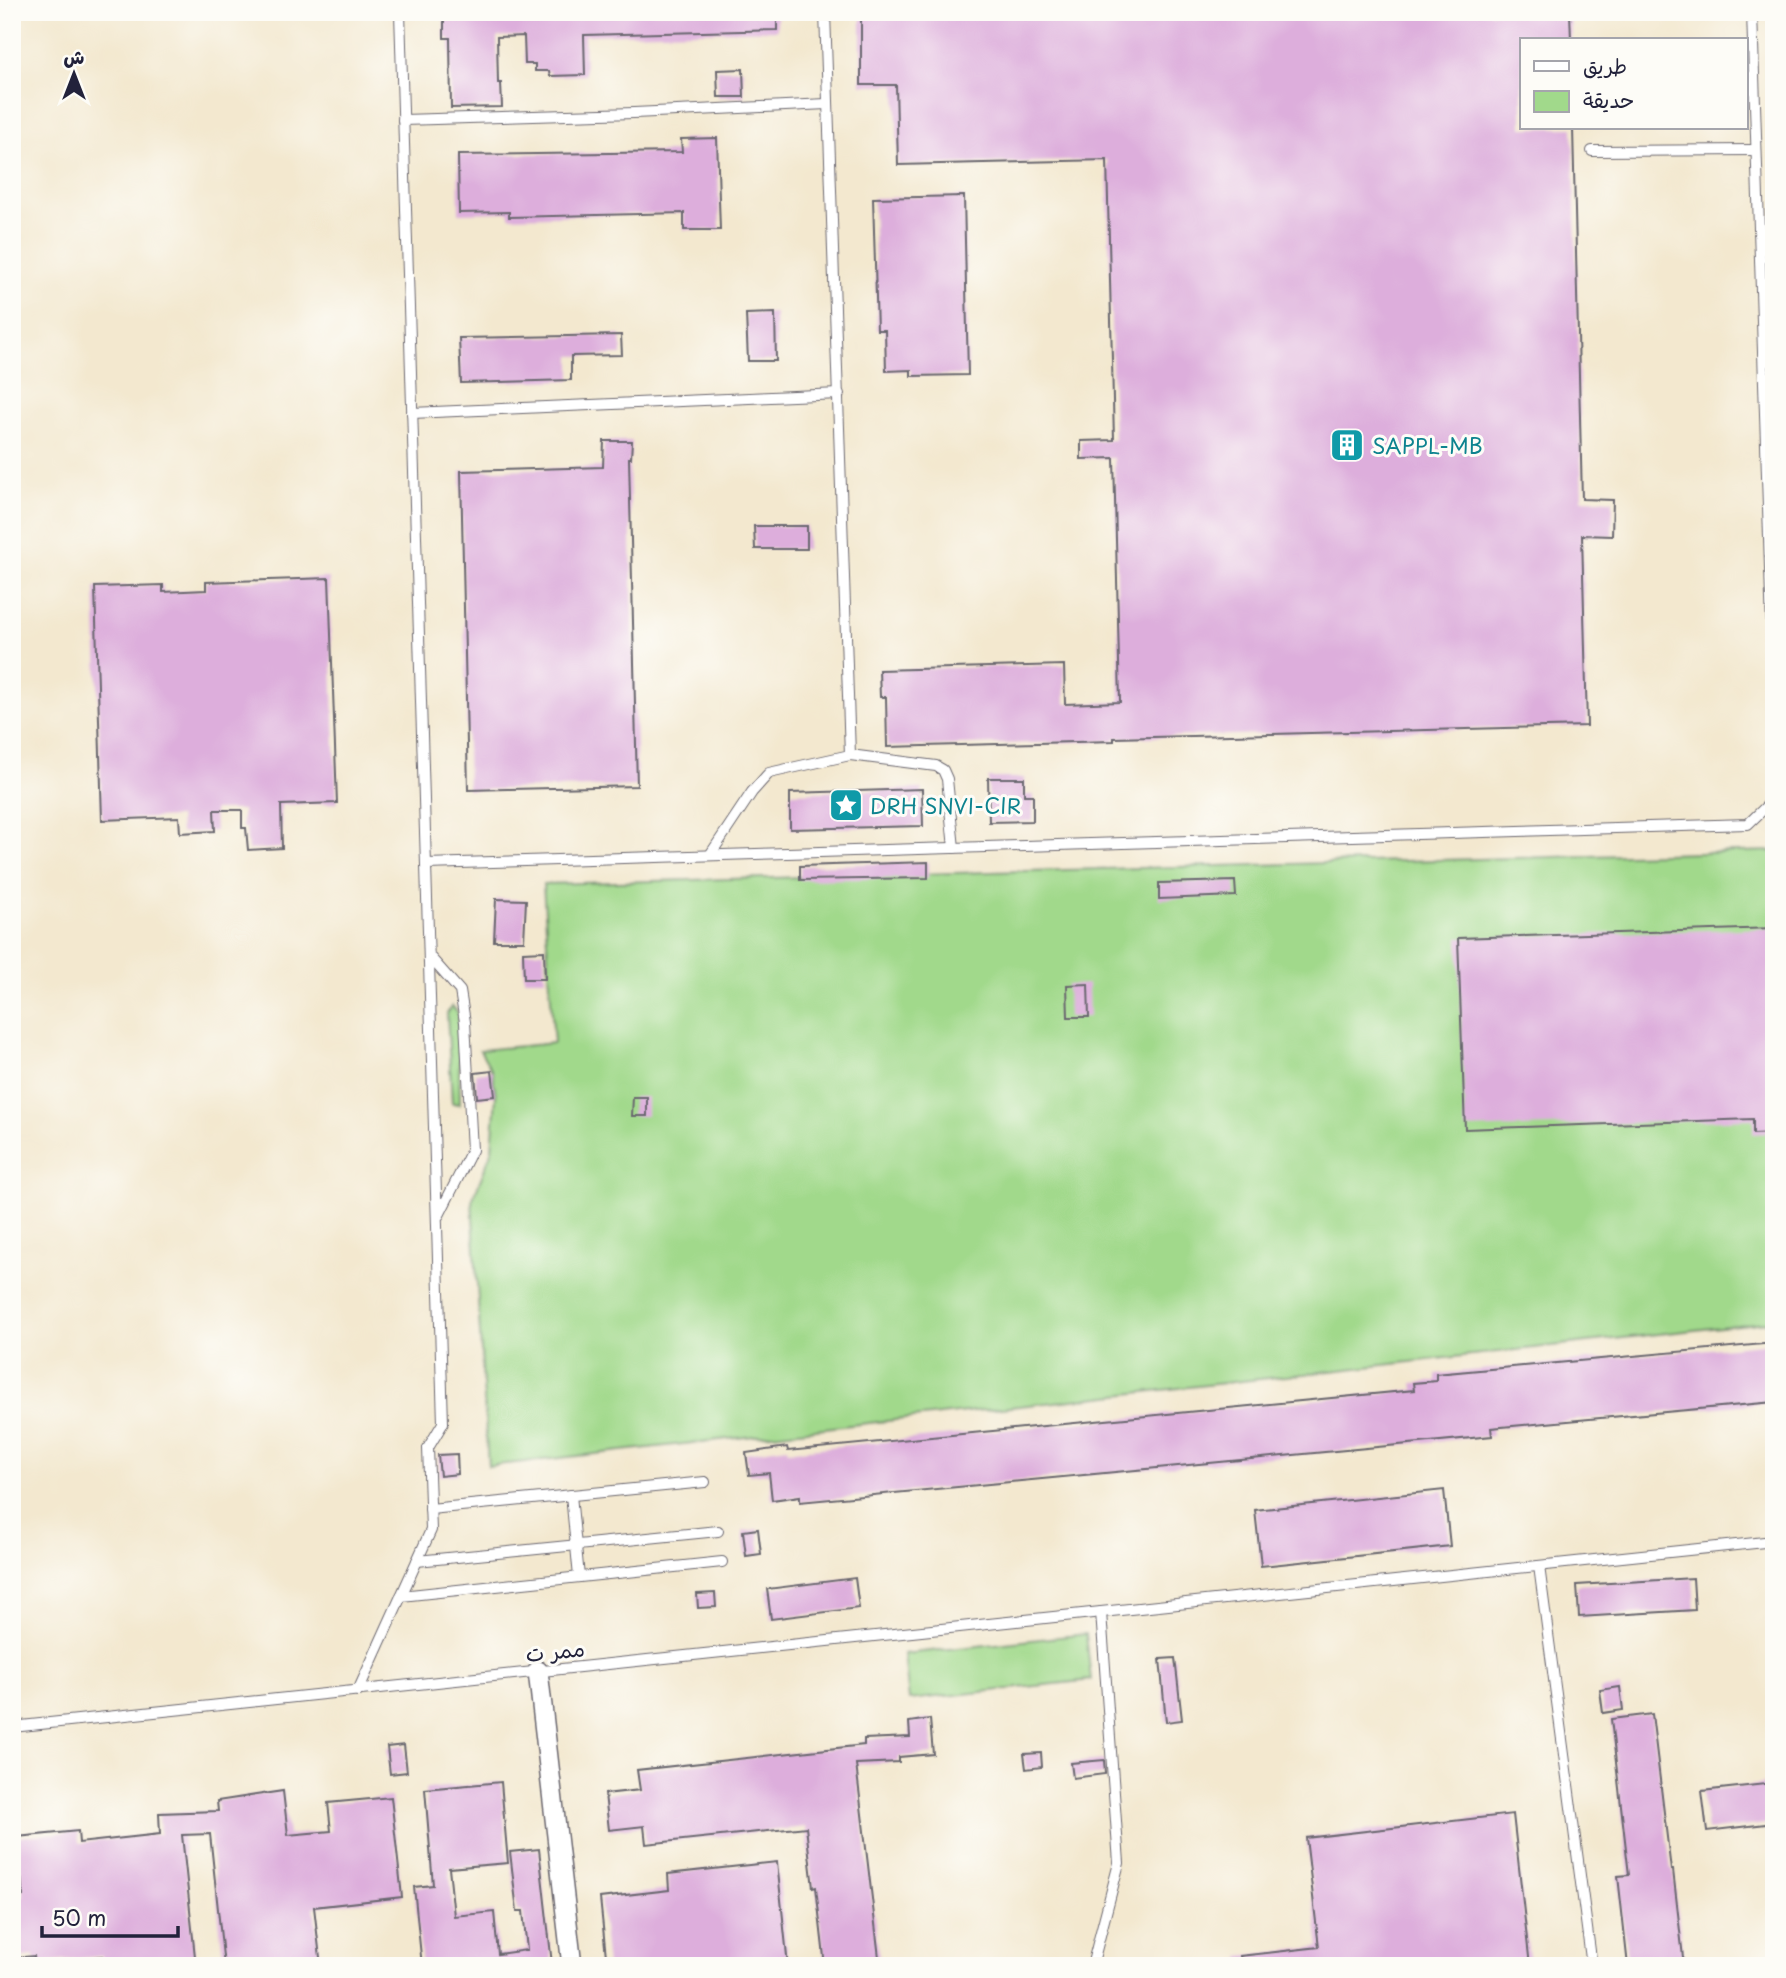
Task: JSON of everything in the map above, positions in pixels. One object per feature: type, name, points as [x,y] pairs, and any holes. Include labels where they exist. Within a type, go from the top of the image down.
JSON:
[{"type":"street","points":[[538,1671],[572,1966]]},
{"type":"lane","points":[[358,1691],[431,1530],[428,1448],[443,1423],[400,12]]},
{"type":"lane","points":[[825,12],[850,755]]},
{"type":"lane","points":[[1752,12],[1774,692]]},
{"type":"lane","points":[[403,120],[827,104]]},
{"type":"lane","points":[[1592,151],[1756,150]]},
{"type":"lane","points":[[412,413],[839,394]]},
{"type":"lane","points":[[710,855],[752,792],[769,773],[850,755],[936,766],[943,770],[947,779],[954,848]]},
{"type":"lane","points":[[426,864],[1748,824],[1774,799]]},
{"type":"lane","points":[[429,956],[460,991],[465,1022],[472,1150],[437,1219]]},
{"type":"lane","points":[[430,1509],[705,1482]]},
{"type":"lane","points":[[571,1495],[579,1577]]},
{"type":"lane","points":[[417,1561],[718,1531]]},
{"type":"lane","name":"ممر ت","points":[[12,1727],[1774,1541]]},
{"type":"lane","points":[[401,1596],[722,1563]]},
{"type":"lane","points":[[1539,1566],[1592,1966]]},
{"type":"lane","points":[[1092,1966],[1119,1863],[1112,1732],[1101,1612]]},
{"type":"green space","points":[[1774,851],[1774,1321],[488,1466],[472,1201],[492,1150],[496,1096],[492,1071],[480,1050],[554,1043],[543,884]]},
{"type":"green space","points":[[452,1006],[458,1013],[460,1104],[452,1103],[447,1013]]},
{"type":"green space","points":[[1086,1634],[1091,1680],[909,1700],[904,1654]]},
{"type":"building","points":[[444,12],[777,12],[777,30],[584,35],[585,75],[550,76],[549,71],[535,71],[535,64],[525,64],[524,36],[497,37],[498,83],[501,83],[502,107],[451,108],[450,38],[444,38]]},
{"type":"building","name":"SAPPL-MB","points":[[861,12],[1570,12],[1571,38],[1520,38],[1520,130],[1573,130],[1582,499],[1613,500],[1612,536],[1582,535],[1587,726],[1114,738],[1114,741],[887,747],[886,697],[880,697],[879,670],[1064,665],[1065,704],[1120,702],[1114,458],[1081,459],[1081,441],[1114,440],[1107,160],[898,165],[896,85],[861,85]]},
{"type":"building","points":[[743,69],[744,97],[718,97],[717,70]]},
{"type":"building","points":[[717,138],[720,230],[684,230],[684,213],[509,217],[509,212],[459,213],[458,155],[682,152],[681,139]]},
{"type":"building","points":[[964,196],[968,375],[911,376],[911,370],[886,371],[885,330],[877,330],[873,198]]},
{"type":"building","points":[[775,313],[776,361],[748,361],[746,314]]},
{"type":"building","points":[[621,335],[622,355],[571,356],[571,380],[461,383],[459,338]]},
{"type":"building","points":[[604,441],[632,441],[629,458],[637,786],[468,790],[461,471],[603,467]]},
{"type":"building","points":[[754,526],[807,526],[807,549],[755,549]]},
{"type":"building","points":[[329,578],[337,803],[281,805],[282,848],[248,850],[246,828],[242,828],[242,810],[214,810],[215,831],[180,833],[179,817],[102,820],[95,587],[163,585],[163,592],[206,590],[206,582]]},
{"type":"building","points":[[988,778],[1024,778],[1024,795],[1033,795],[1033,821],[989,822]]},
{"type":"building","points":[[922,789],[923,826],[790,829],[790,793]]},
{"type":"building","points":[[928,862],[928,878],[800,880],[800,866]]},
{"type":"building","points":[[1235,881],[1236,896],[1159,899],[1159,883]]},
{"type":"building","points":[[496,899],[526,900],[524,941],[494,941]]},
{"type":"building","points":[[1774,928],[1774,1133],[1753,1134],[1753,1119],[1465,1129],[1458,938]]},
{"type":"building","points":[[544,951],[545,979],[524,979],[523,952]]},
{"type":"building","points":[[1088,984],[1089,1017],[1068,1017],[1067,985]]},
{"type":"building","points":[[492,1071],[495,1096],[477,1098],[475,1073]]},
{"type":"building","points":[[633,1097],[647,1097],[647,1116],[632,1116]]},
{"type":"building","points":[[1774,1343],[1774,1402],[1491,1428],[1492,1436],[800,1502],[800,1496],[772,1500],[769,1473],[749,1475],[746,1453],[787,1447],[788,1451],[1414,1390],[1413,1383],[1436,1381],[1436,1374]]},
{"type":"building","points":[[457,1454],[458,1474],[440,1476],[438,1455]]},
{"type":"building","points":[[1444,1490],[1450,1546],[1261,1566],[1255,1510]]},
{"type":"building","points":[[758,1529],[761,1554],[746,1556],[743,1531]]},
{"type":"building","points":[[855,1578],[859,1608],[771,1619],[767,1589]]},
{"type":"building","points":[[1693,1578],[1695,1610],[1579,1617],[1577,1585]]},
{"type":"building","points":[[715,1593],[716,1607],[698,1608],[697,1594]]},
{"type":"building","points":[[1175,1658],[1182,1720],[1166,1722],[1160,1659]]},
{"type":"building","points":[[1620,1687],[1623,1710],[1603,1713],[1600,1690]]},
{"type":"building","points":[[1652,1714],[1684,1966],[1628,1966],[1618,1876],[1629,1875],[1611,1719]]},
{"type":"building","points":[[930,1719],[933,1754],[899,1757],[899,1762],[856,1764],[880,1966],[825,1966],[806,1827],[646,1844],[644,1826],[609,1830],[605,1794],[640,1790],[637,1770],[864,1745],[864,1739],[910,1737],[909,1722]]},
{"type":"building","points":[[404,1745],[407,1772],[390,1774],[387,1747]]},
{"type":"building","points":[[1041,1753],[1042,1767],[1026,1769],[1024,1754]]},
{"type":"building","points":[[1104,1760],[1105,1774],[1073,1778],[1071,1763]]},
{"type":"building","points":[[501,1782],[508,1863],[449,1868],[454,1916],[494,1912],[498,1954],[527,1950],[523,1911],[517,1911],[510,1852],[539,1849],[552,1964],[422,1966],[414,1887],[433,1885],[425,1789]]},
{"type":"building","points":[[1774,1783],[1774,1823],[1707,1831],[1702,1791]]},
{"type":"building","points":[[283,1791],[288,1835],[331,1831],[328,1803],[391,1797],[402,1897],[314,1907],[321,1966],[224,1966],[210,1834],[182,1835],[196,1966],[103,1966],[102,1956],[35,1963],[34,1956],[12,1958],[12,1897],[23,1896],[17,1837],[78,1831],[79,1843],[160,1834],[159,1813],[218,1811],[217,1801]]},
{"type":"building","points":[[1513,1814],[1530,1966],[1241,1966],[1240,1956],[1319,1947],[1306,1838]]},
{"type":"building","points":[[777,1862],[788,1966],[607,1966],[600,1898],[669,1890],[668,1874]]},
{"type":"place","name":"SAPPL-MB","points":[[1347,445]]},
{"type":"place","name":"DRH SNVI-CIR","points":[[846,805]]}]
